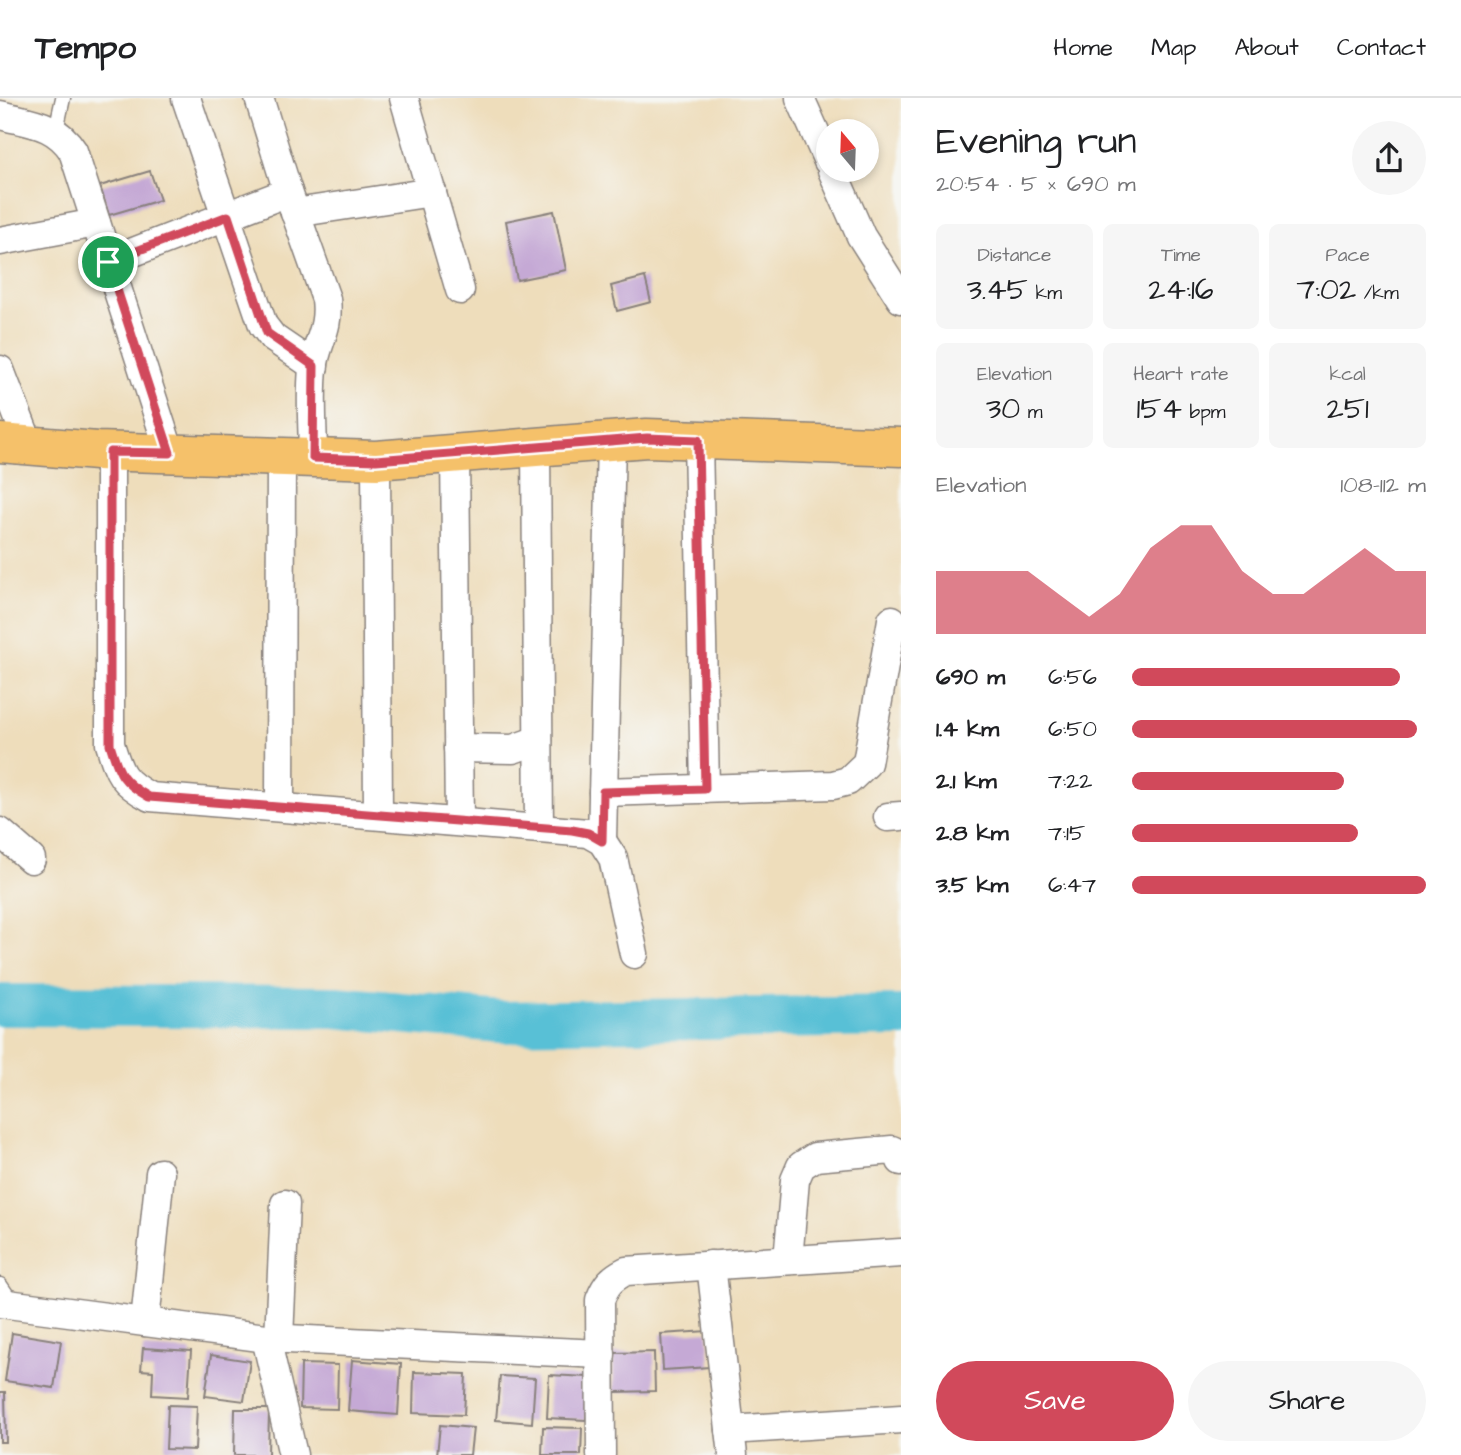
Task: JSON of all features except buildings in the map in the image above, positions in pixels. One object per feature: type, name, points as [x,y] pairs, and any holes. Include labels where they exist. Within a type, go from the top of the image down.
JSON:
[{"type":"main road","points":[[14,444],[110,452],[376,460],[647,438],[901,447]]},
{"type":"street","points":[[186,98],[267,333],[314,366]]},
{"type":"street","points":[[259,98],[326,299],[328,315],[314,366],[297,458],[280,807]]},
{"type":"street","points":[[404,98],[460,290]]},
{"type":"street","points":[[800,98],[816,134]]},
{"type":"street","points":[[0,115],[56,131],[73,151],[170,453]]},
{"type":"street","points":[[837,182],[862,236],[901,299]]},
{"type":"street","points":[[108,262],[228,216],[292,203],[432,192]]},
{"type":"street","points":[[0,241],[96,223]]},
{"type":"street","points":[[0,370],[14,444]]},
{"type":"street","points":[[602,841],[611,440]]},
{"type":"street","points":[[698,440],[705,789]]},
{"type":"street","points":[[536,447],[539,828]]},
{"type":"street","points":[[110,452],[110,744],[116,765],[129,786],[149,797],[588,833],[602,841],[613,858],[634,954]]},
{"type":"street","points":[[455,454],[459,821]]},
{"type":"street","points":[[376,460],[378,815]]},
{"type":"street","points":[[603,792],[833,785],[848,781],[867,763],[892,620]]},
{"type":"street","points":[[458,748],[513,749],[538,740]]},
{"type":"street","points":[[0,832],[31,859]]},
{"type":"street","points":[[788,1260],[795,1180],[800,1166],[815,1157],[892,1150],[900,1154],[901,1161]]},
{"type":"street","points":[[145,1322],[160,1173]]},
{"type":"street","points":[[285,1205],[272,1338],[293,1455]]},
{"type":"street","points":[[601,1455],[600,1300],[612,1277],[626,1270],[901,1253]]},
{"type":"street","points":[[711,1265],[732,1442],[901,1419]]},
{"type":"street","points":[[5,1298],[145,1322],[272,1338],[601,1354]]},
{"type":"lane","points":[[56,131],[63,98]]},
{"type":"waterway","points":[[0,1005],[335,1007],[500,1022],[901,1016]]},
{"type":"route","points":[[228,216],[267,333],[314,366],[313,458],[376,460],[647,438],[698,440],[705,789],[603,792],[602,841],[588,833],[572,830],[149,797],[129,786],[116,765],[110,744],[110,452],[170,453],[108,262],[228,216]]}]
